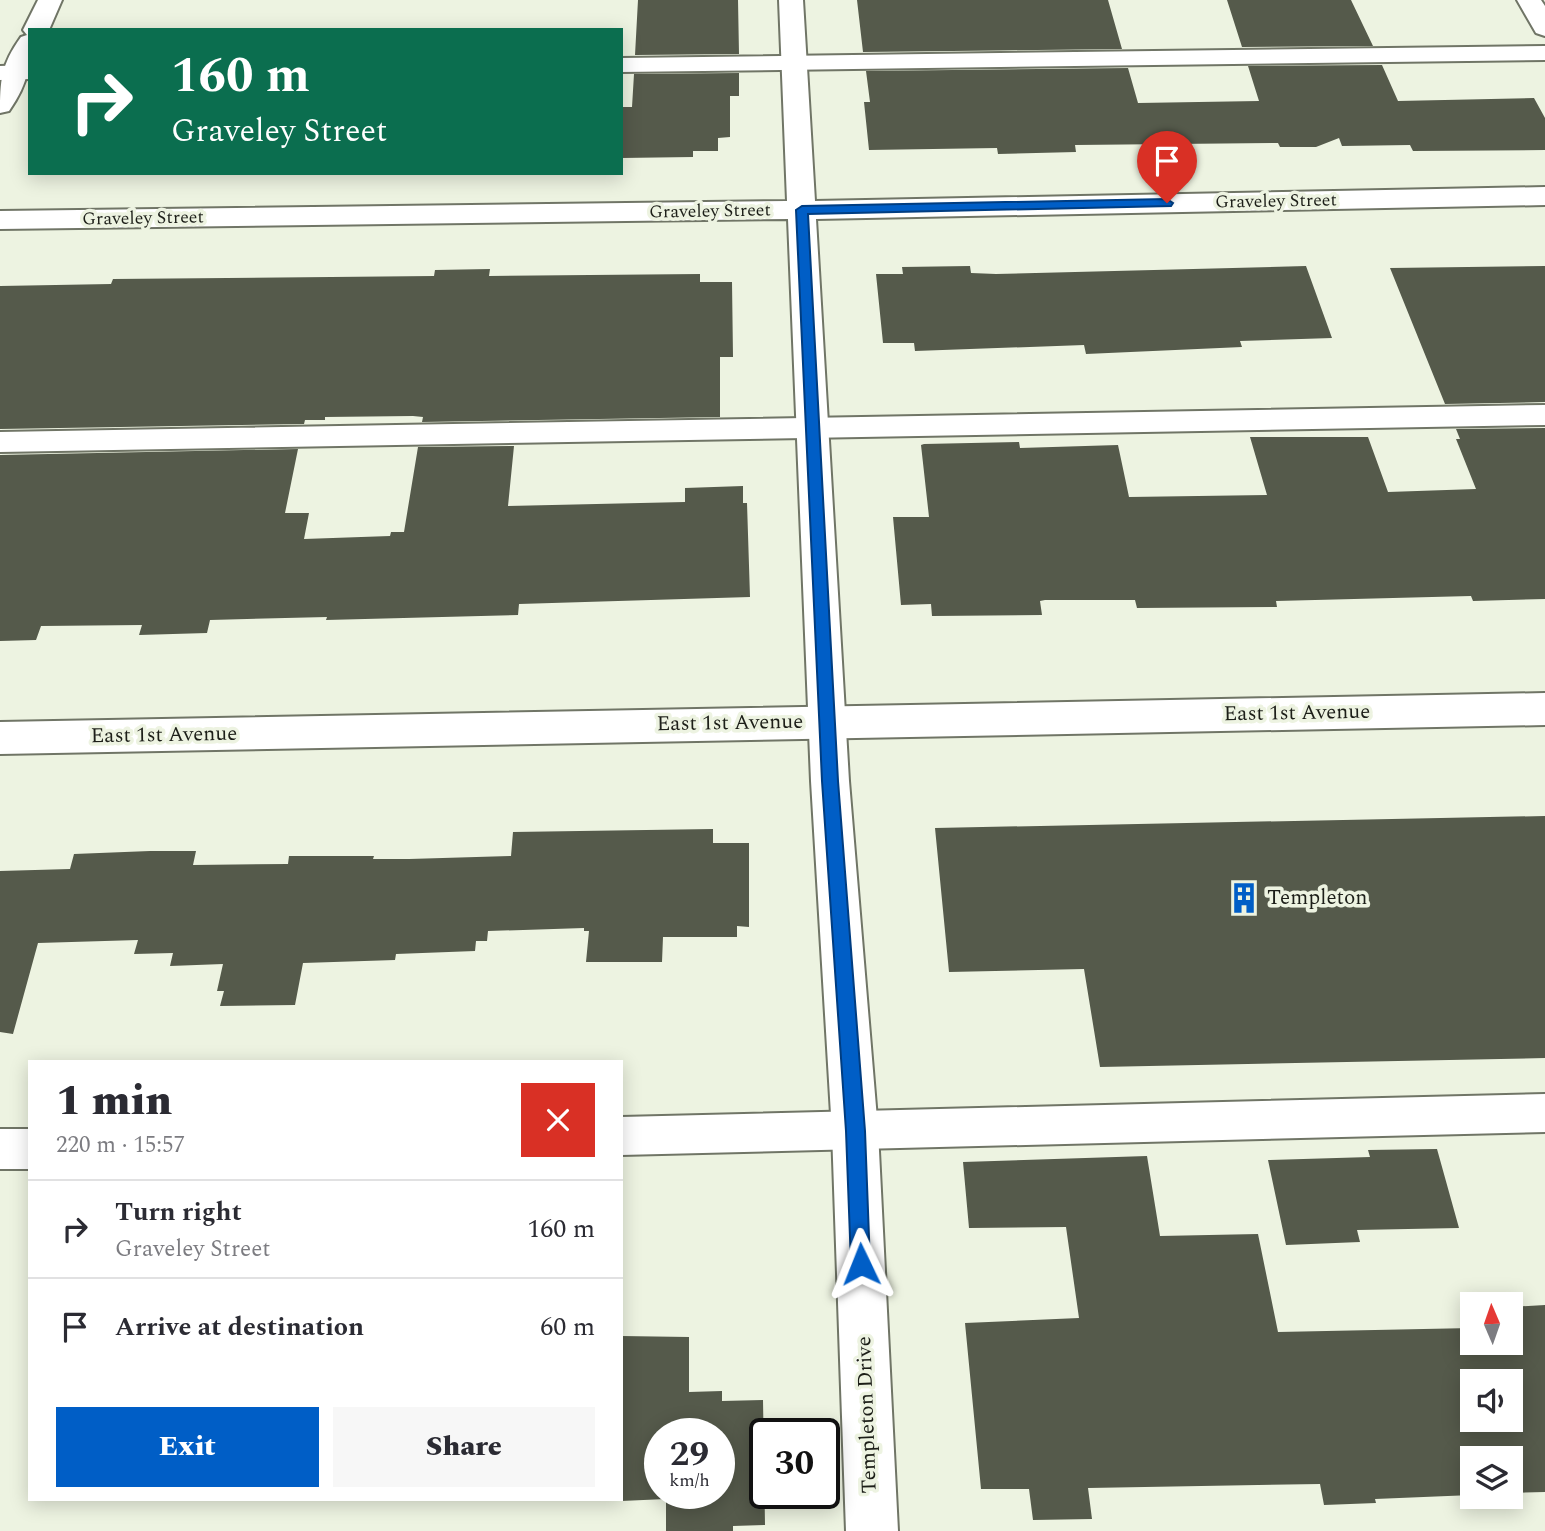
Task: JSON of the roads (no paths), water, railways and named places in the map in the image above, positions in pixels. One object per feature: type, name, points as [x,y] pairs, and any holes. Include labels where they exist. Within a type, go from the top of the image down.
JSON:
[{"type":"street","points":[[37,28],[50,0]]},
{"type":"street","name":"Templeton Drive","points":[[791,0],[811,428],[855,1131],[872,1531]]},
{"type":"street","points":[[1529,0],[1545,28]]},
{"type":"street","points":[[0,105],[28,46]]},
{"type":"street","name":"Graveley Street","points":[[0,220],[802,210],[1545,196]]},
{"type":"street","name":"East 1st Avenue","points":[[0,738],[1545,709]]},
{"type":"lane","points":[[623,65],[1545,53]]},
{"type":"lane","points":[[0,442],[1545,415]]},
{"type":"lane","points":[[623,1136],[1545,1113]]},
{"type":"lane","points":[[0,1149],[28,1149]]},
{"type":"place","name":"Templeton","points":[[1244,898]]}]
